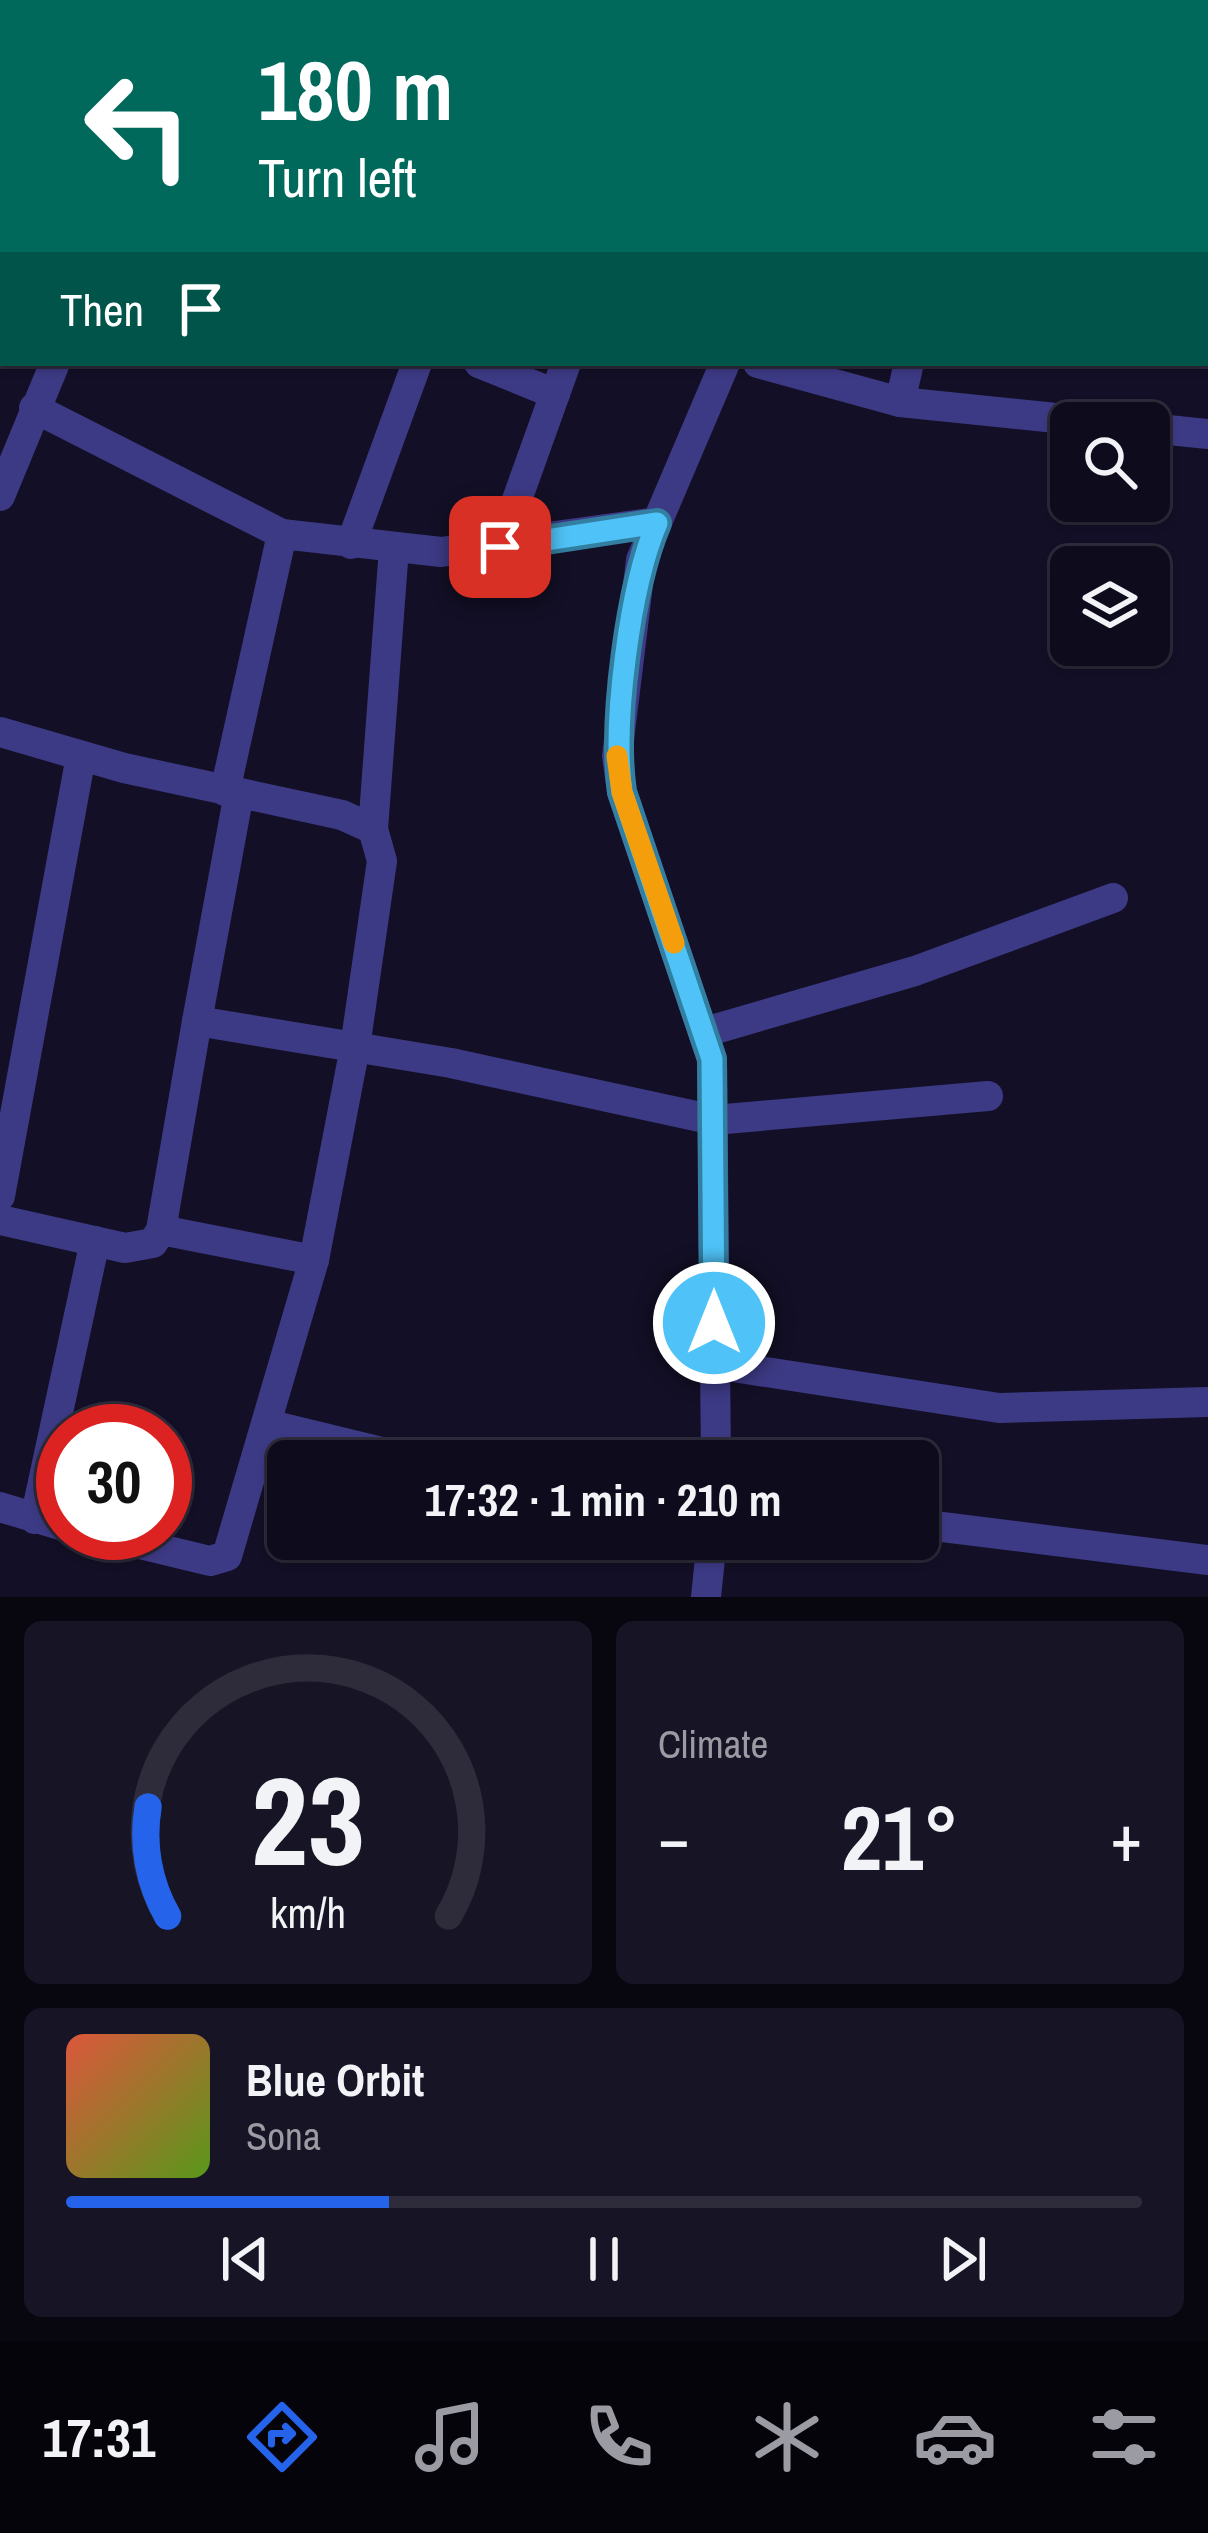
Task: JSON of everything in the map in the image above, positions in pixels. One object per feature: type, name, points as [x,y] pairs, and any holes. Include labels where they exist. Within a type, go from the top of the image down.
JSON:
[{"type":"street","points":[[0,496],[54,366]]},
{"type":"street","points":[[351,544],[416,366]]},
{"type":"street","points":[[486,366],[555,394]]},
{"type":"street","points":[[500,547],[565,366]]},
{"type":"street","points":[[716,1440],[712,1059],[622,792],[617,756],[641,560],[724,366]]},
{"type":"street","points":[[769,366],[900,402],[1050,417]]},
{"type":"street","points":[[900,402],[908,366]]},
{"type":"street","points":[[34,408],[282,534],[441,552],[657,523]]},
{"type":"street","points":[[1170,430],[1208,434]]},
{"type":"street","points":[[0,1220],[138,1248],[153,1243],[161,1230],[232,792],[282,534]]},
{"type":"street","points":[[192,1555],[221,1562],[314,1260],[355,1047],[382,861],[373,829],[394,548]]},
{"type":"street","points":[[0,732],[81,756],[342,815],[373,829]]},
{"type":"street","points":[[0,1196],[81,756]]},
{"type":"street","points":[[704,1032],[915,971],[1113,898]]},
{"type":"street","points":[[197,1021],[355,1047],[714,1120],[988,1096]]},
{"type":"street","points":[[161,1230],[314,1260]]},
{"type":"street","points":[[68,1404],[95,1241]]},
{"type":"street","points":[[714,1364],[999,1408],[1208,1402]]},
{"type":"street","points":[[267,1424],[333,1440]]},
{"type":"street","points":[[0,1507],[36,1518]]},
{"type":"street","points":[[939,1527],[1208,1560]]},
{"type":"street","points":[[706,1597],[710,1560]]},
{"type":"slow traffic","points":[[617,756],[622,792],[674,943]]},
{"type":"route","points":[[500,547],[657,523],[641,560],[617,756],[622,792],[712,1059],[714,1323]]}]
